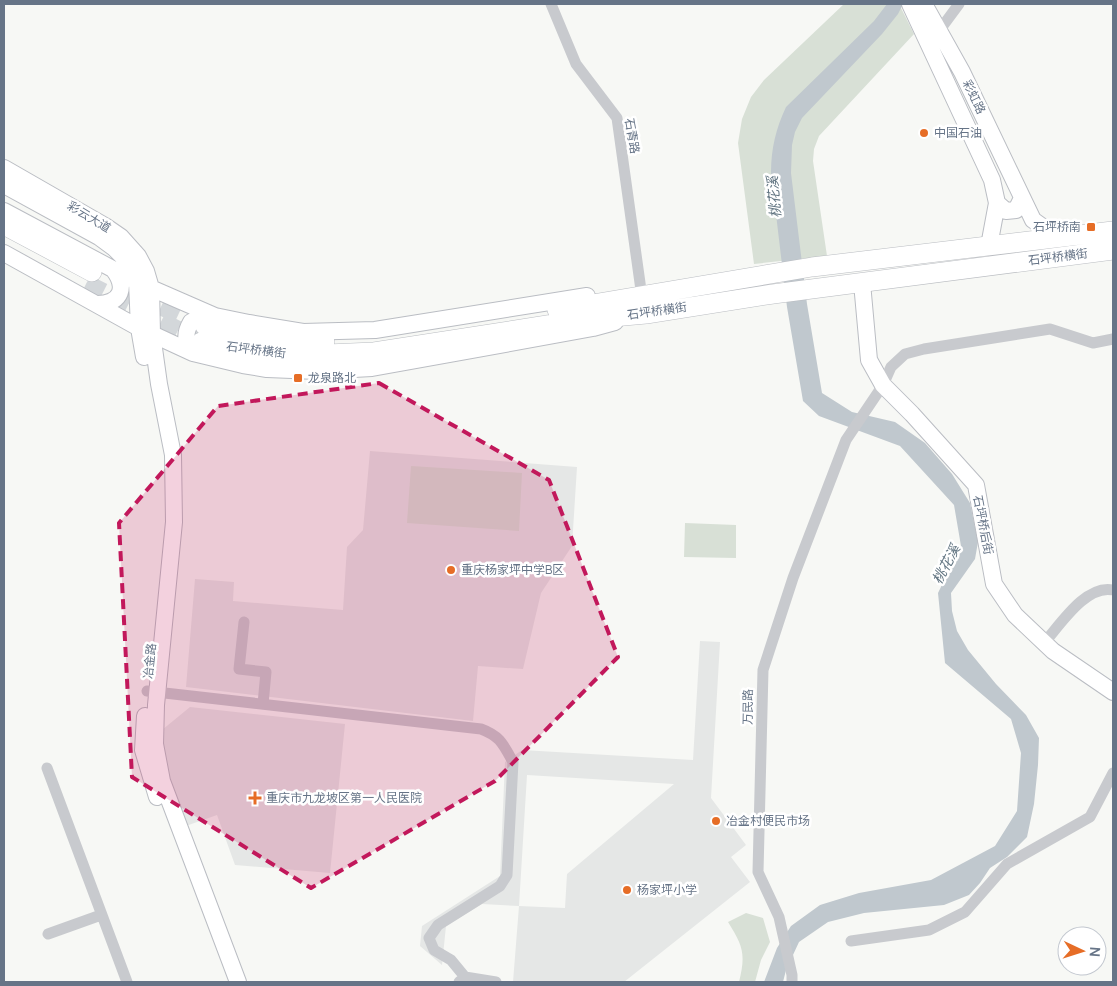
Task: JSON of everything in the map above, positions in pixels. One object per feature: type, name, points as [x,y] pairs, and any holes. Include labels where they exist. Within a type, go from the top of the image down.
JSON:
[{"type":"main road","name":"彩虹路","points":[[910,4],[933,31],[962,72],[1033,220],[1057,237]]},
{"type":"main road","name":"彩虹路","points":[[924,4],[947,83],[992,180],[998,203],[989,246]]},
{"type":"main road","points":[[947,83],[951,73],[955,71],[962,72]]},
{"type":"main road","name":"彩云大道","points":[[4,168],[121,237],[138,256],[146,271],[144,285]]},
{"type":"main road","name":"彩云大道","points":[[4,185],[99,237],[128,262],[144,285]]},
{"type":"main road","points":[[998,203],[1006,211],[1016,210],[1022,198]]},
{"type":"main road","points":[[4,211],[144,285],[204,334]]},
{"type":"main road","points":[[4,225],[89,278],[4,239]]},
{"type":"main road","name":"石坪桥横街","points":[[204,334],[248,335],[306,342],[374,341],[812,267],[1113,231]]},
{"type":"main road","name":"石坪桥横街","points":[[204,334],[246,352],[294,355],[374,352],[579,320],[646,314],[773,294],[1113,250]]},
{"type":"main road","points":[[4,253],[146,331],[204,334],[249,324],[303,332],[375,330],[612,292],[641,290],[672,291]]},
{"type":"main road","points":[[98,304],[108,304],[119,296],[120,281],[113,269]]},
{"type":"main road","name":"石坪桥后街","points":[[862,283],[869,360],[881,388],[912,414],[976,485],[994,584],[1014,615],[1044,643],[1113,692]]},
{"type":"main road","name":"冶金路","points":[[144,285],[146,331],[164,459],[164,524],[152,692],[143,750],[152,785],[226,982]]},
{"type":"main road","name":"冶金路","points":[[152,692],[155,744],[162,781],[238,982]]},
{"type":"street","name":"石青路","points":[[551,4],[576,64],[617,118],[641,290]]},
{"type":"street","points":[[933,31],[959,4]]},
{"type":"street","name":"万民路","points":[[792,979],[779,916],[758,872],[763,670],[793,578],[846,440],[881,388],[891,367],[905,354],[924,349],[1050,329],[1093,343],[1113,339]]},
{"type":"street","points":[[1044,643],[1082,599],[1106,589],[1113,590]]},
{"type":"street","points":[[244,622],[239,669],[266,672],[263,704]]},
{"type":"street","points":[[152,692],[481,728],[493,734],[513,762],[507,874],[500,886],[438,925],[429,938],[434,950],[451,960],[462,979],[496,982]]},
{"type":"street","points":[[47,768],[127,982]]},
{"type":"street","points":[[851,942],[929,930],[965,912],[1007,864],[1090,817],[1113,773]]},
{"type":"street","points":[[48,934],[101,915]]},
{"type":"highlighted area","points":[[379,383],[549,480],[618,657],[495,781],[311,888],[132,777],[119,523],[218,406]]},
{"type":"shaded area","points":[[844,4],[899,4],[914,34],[819,136],[814,149],[813,161],[827,256],[754,264],[738,143],[742,119],[751,97],[764,80]]},
{"type":"shaded area","name":"重庆杨家坪中学B区","points":[[370,451],[577,467],[572,546],[541,593],[523,669],[478,666],[473,721],[186,687],[195,579],[234,582],[233,601],[343,610],[347,547],[363,530]]},
{"type":"shaded area","points":[[411,466],[522,473],[519,531],[407,523]]},
{"type":"shaded area","points":[[685,523],[736,525],[736,558],[684,557]]},
{"type":"shaded area","points":[[700,641],[720,642],[711,798],[746,845],[731,857],[750,882],[624,982],[513,982],[519,906],[482,904],[446,926],[442,965],[420,946],[422,926],[500,876],[505,762],[522,750],[693,760]],"holes":[[[527,775],[674,784],[567,874],[565,908],[519,906]]]},
{"type":"shaded area","name":"重庆市九龙坡区第一人民医院","points":[[190,707],[345,724],[330,873],[235,865],[217,815],[183,827],[167,782],[162,730]]},
{"type":"shaded area","points":[[746,913],[763,918],[770,942],[761,960],[755,982],[739,982],[743,957],[742,951],[728,922]]},
{"type":"water","name":"桃花溪","points":[[887,4],[903,4],[898,14],[882,34],[802,118],[795,132],[792,145],[791,173],[807,304],[822,393],[852,412],[895,422],[925,443],[952,474],[970,503],[978,542],[975,559],[951,593],[952,611],[957,631],[968,650],[996,684],[1026,715],[1039,738],[1034,804],[1027,837],[1007,857],[990,868],[969,895],[944,905],[864,913],[828,922],[799,942],[786,970],[783,982],[764,982],[777,948],[791,926],[820,905],[859,893],[931,880],[995,846],[1017,811],[1021,753],[1011,719],[945,663],[938,593],[961,546],[954,505],[900,446],[819,416],[803,401],[787,307],[771,172],[773,147],[779,123],[786,107],[874,21]]},
{"type":"tunnel","points":[[86,284],[201,342]]},
{"type":"tunnel","points":[[136,294],[205,326]]},
{"type":"place","name":"中国石油","points":[[924,133]]},
{"type":"place","name":"石坪桥南","points":[[1091,227]]},
{"type":"place","name":"龙泉路北","points":[[298,378]]},
{"type":"place","name":"重庆杨家坪中学B区","points":[[451,570]]},
{"type":"place","name":"重庆市九龙坡区第一人民医院","points":[[255,798]]},
{"type":"place","name":"冶金村便民市场","points":[[716,821]]},
{"type":"place","name":"杨家坪小学","points":[[627,890]]}]
